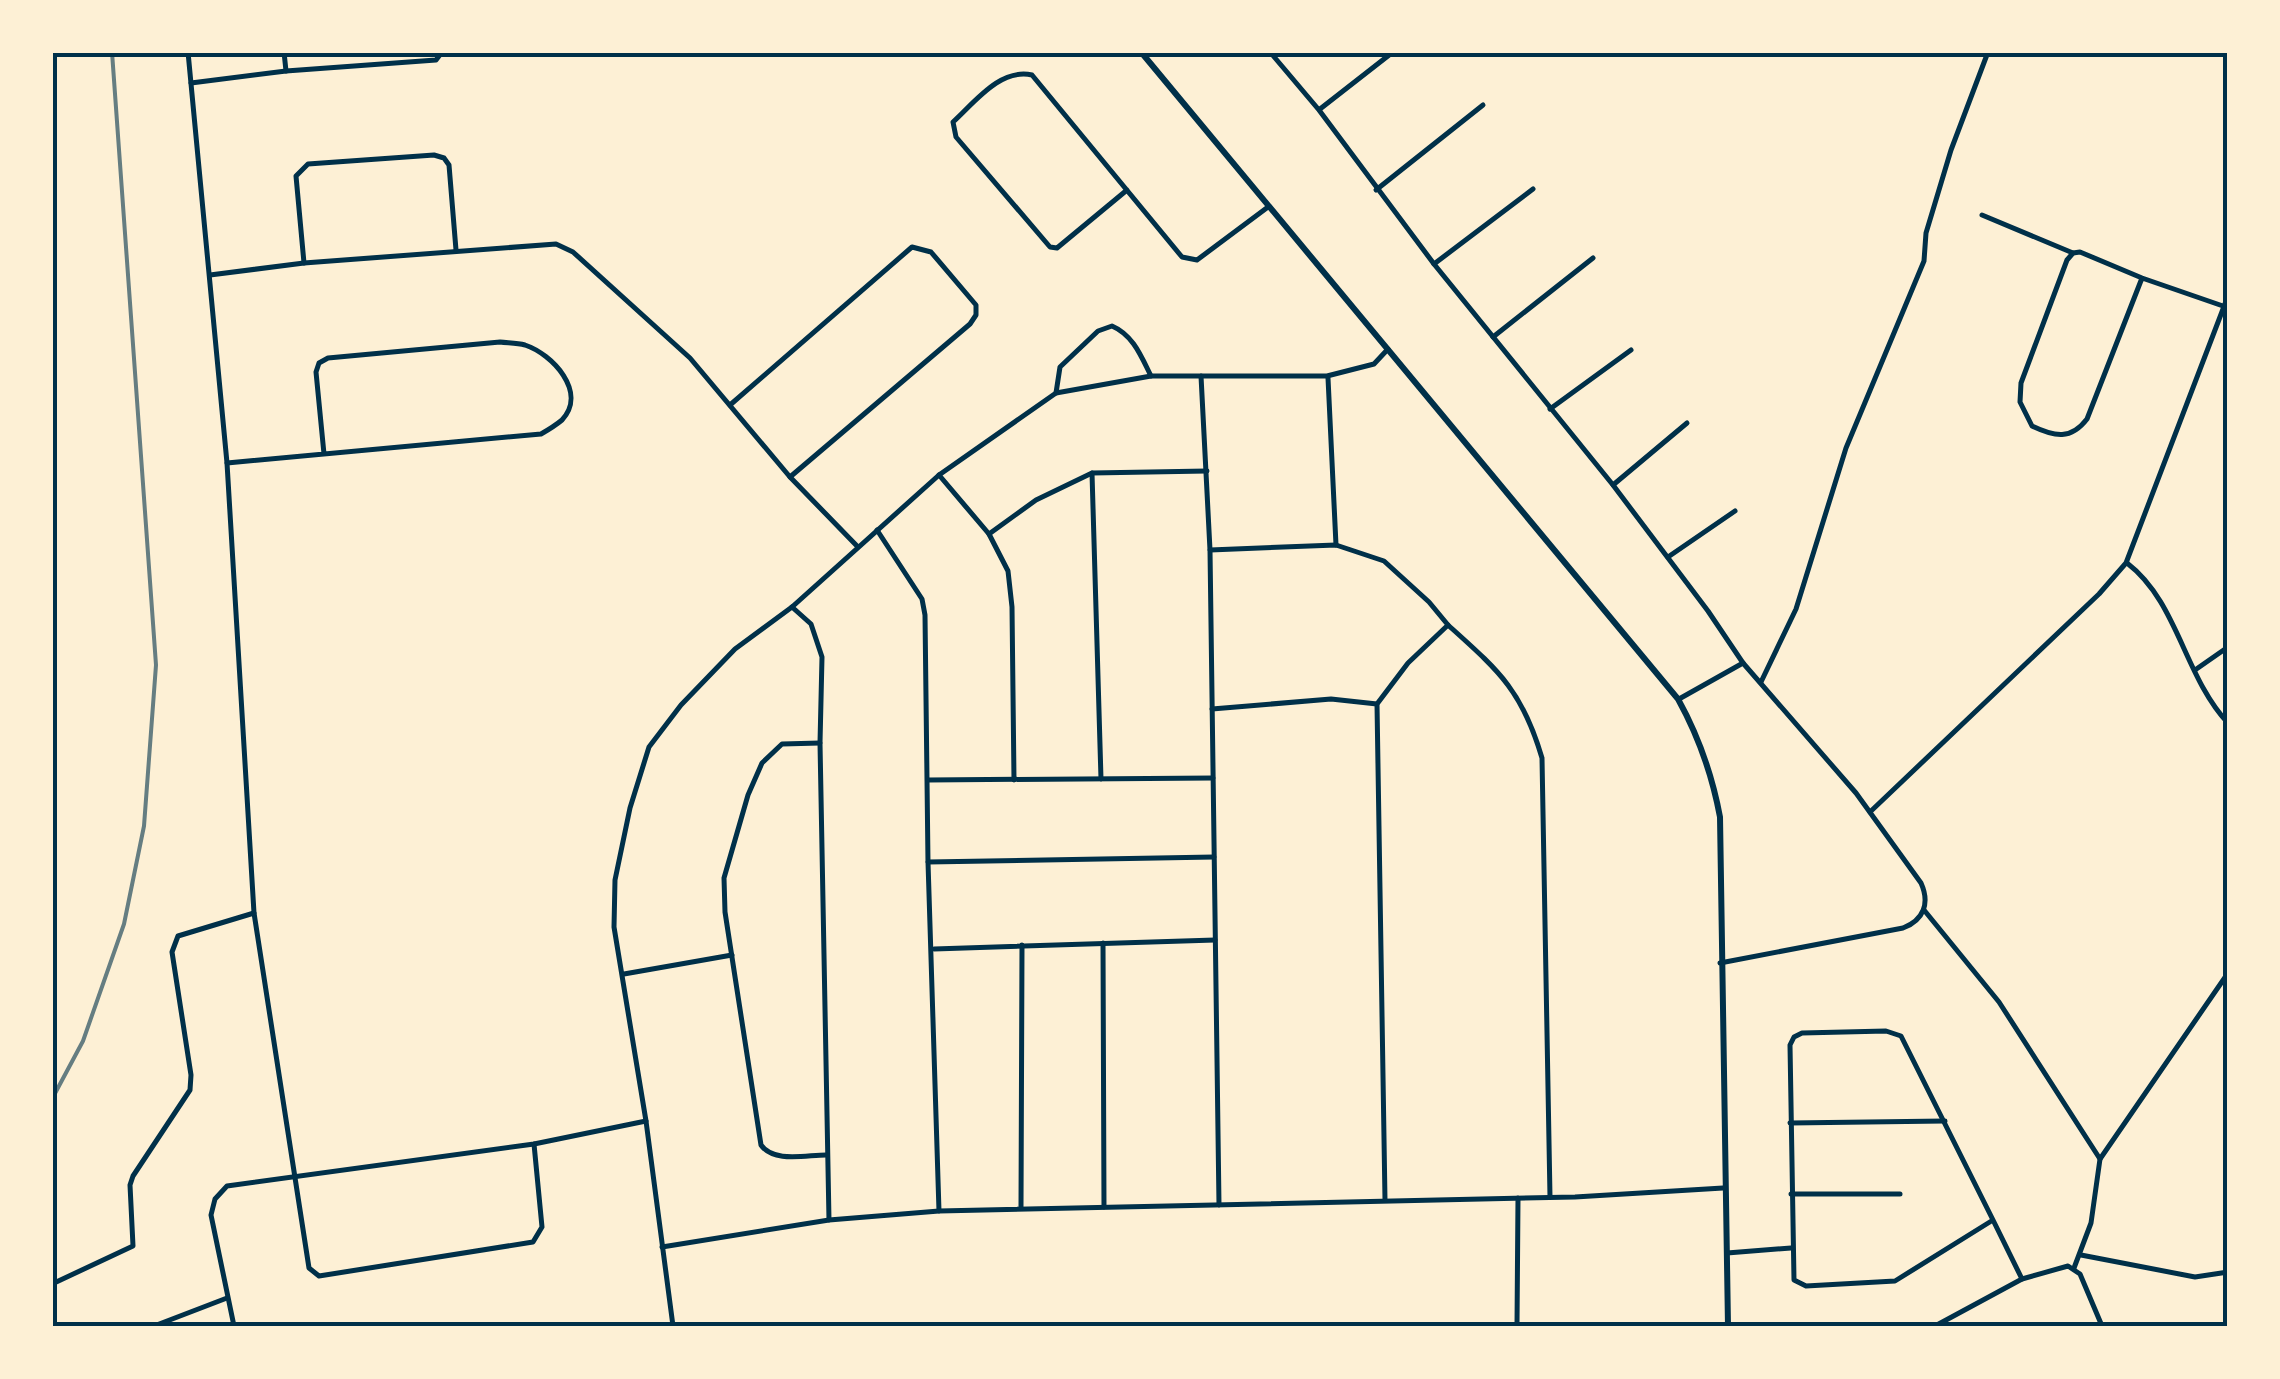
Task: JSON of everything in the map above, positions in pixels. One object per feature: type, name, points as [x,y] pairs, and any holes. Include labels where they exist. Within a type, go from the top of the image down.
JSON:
[{"type":"street","points":[[188,52],[227,464],[254,913],[309,1268],[319,1276],[533,1242],[542,1227],[534,1144]]},
{"type":"street","points":[[284,52],[286,72]]},
{"type":"street","points":[[191,83],[436,60],[442,52]]},
{"type":"street","points":[[1142,52],[1678,699],[1705,754],[1720,817],[1728,1326]]},
{"type":"street","points":[[1270,52],[1319,110],[1434,264],[1613,485],[1744,663],[1870,812],[1925,892],[1924,910],[1903,928],[1720,963]]},
{"type":"street","points":[[1319,110],[1393,52]]},
{"type":"street","points":[[1761,682],[1796,609],[1846,448],[1924,261],[1926,233],[1951,150],[1988,52]]},
{"type":"street","points":[[1128,190],[1057,248],[1050,247],[956,137],[952,122],[1006,75],[1032,76],[1128,190],[1182,258],[1191,261],[1271,205]]},
{"type":"street","points":[[1376,190],[1483,105]]},
{"type":"street","points":[[304,263],[296,176],[308,164],[434,154],[444,158],[449,166],[456,250]]},
{"type":"street","points":[[1434,264],[1532,189]]},
{"type":"street","points":[[1982,214],[2074,253],[2223,306]]},
{"type":"street","points":[[210,275],[304,263],[556,244],[573,252],[690,358],[790,476],[856,546]]},
{"type":"street","points":[[730,404],[912,247],[931,252],[976,305],[976,315],[970,324],[790,476]]},
{"type":"street","points":[[2074,253],[2067,260],[2021,383],[2020,402],[2032,426],[2052,436],[2078,431],[2087,418],[2142,278]]},
{"type":"street","points":[[1493,338],[1593,258]]},
{"type":"street","points":[[1870,812],[2099,594],[2126,562],[2228,296]]},
{"type":"street","points":[[1056,393],[1060,367],[1098,332],[1112,326],[1136,346],[1152,376]]},
{"type":"street","points":[[227,464],[542,434],[564,418],[572,391],[566,378],[547,359],[522,344],[500,342],[328,358],[319,362],[316,372],[324,454]]},
{"type":"street","points":[[672,1326],[646,1121],[614,927],[616,880],[630,808],[649,748],[680,704],[735,649],[792,607],[939,474],[1056,393],[1152,376],[1328,376],[1374,364],[1388,348]]},
{"type":"street","points":[[1550,409],[1631,350]]},
{"type":"street","points":[[1201,376],[1210,550],[1219,1204]]},
{"type":"street","points":[[1328,376],[1336,544]]},
{"type":"street","points":[[1613,485],[1688,423]]},
{"type":"street","points":[[989,534],[1036,500],[1092,473],[1206,471]]},
{"type":"street","points":[[1092,473],[1100,779]]},
{"type":"street","points":[[939,474],[989,534],[1008,571],[1014,780]]},
{"type":"street","points":[[1668,557],[1735,511]]},
{"type":"street","points":[[877,530],[922,599],[939,1211]]},
{"type":"street","points":[[1210,550],[1336,544],[1384,561],[1510,685],[1531,720],[1542,758],[1550,1197]]},
{"type":"street","points":[[2126,562],[2148,579],[2194,670],[2228,723]]},
{"type":"street","points":[[792,607],[811,624],[822,657],[820,742],[830,1220]]},
{"type":"street","points":[[1384,1200],[1377,704],[1408,663],[1448,625]]},
{"type":"street","points":[[2194,670],[2228,647]]},
{"type":"street","points":[[1678,699],[1744,663]]},
{"type":"street","points":[[1212,709],[1332,699],[1377,704]]},
{"type":"street","points":[[820,742],[782,744],[762,763],[724,878],[725,912],[760,1145],[774,1156],[826,1155]]},
{"type":"street","points":[[928,780],[1213,778]]},
{"type":"street","points":[[928,862],[1214,858]]},
{"type":"street","points":[[1924,910],[1998,1002],[2100,1159]]},
{"type":"street","points":[[52,1284],[132,1246],[133,1176],[190,1090],[172,952],[174,942],[178,936],[254,913]]},
{"type":"street","points":[[932,949],[1216,940]]},
{"type":"street","points":[[1103,943],[1104,1207]]},
{"type":"street","points":[[1021,1208],[1022,945]]},
{"type":"street","points":[[624,974],[732,956]]},
{"type":"street","points":[[2074,1268],[2091,1223],[2100,1159],[2228,973]]},
{"type":"street","points":[[1992,1220],[1895,1281],[1798,1284],[1794,1280],[1791,1248],[1790,1045],[1794,1037],[1886,1031],[1905,1040],[2022,1279]]},
{"type":"street","points":[[234,1326],[212,1215],[215,1199],[227,1186],[534,1144],[646,1121]]},
{"type":"street","points":[[1790,1123],[1945,1121]]},
{"type":"street","points":[[662,1247],[830,1220],[939,1211],[1518,1198],[1723,1188]]},
{"type":"street","points":[[1791,1194],[1900,1194]]},
{"type":"street","points":[[1517,1326],[1518,1198]]},
{"type":"street","points":[[1726,1252],[1791,1248]]},
{"type":"street","points":[[2081,1255],[2195,1277],[2228,1272]]},
{"type":"street","points":[[1935,1326],[2022,1279],[2058,1268],[2074,1268],[2080,1274],[2102,1326]]},
{"type":"street","points":[[154,1326],[227,1298]]},
{"type":"railway","points":[[52,1099],[83,1041],[124,924],[144,826],[156,665],[112,52]]}]
